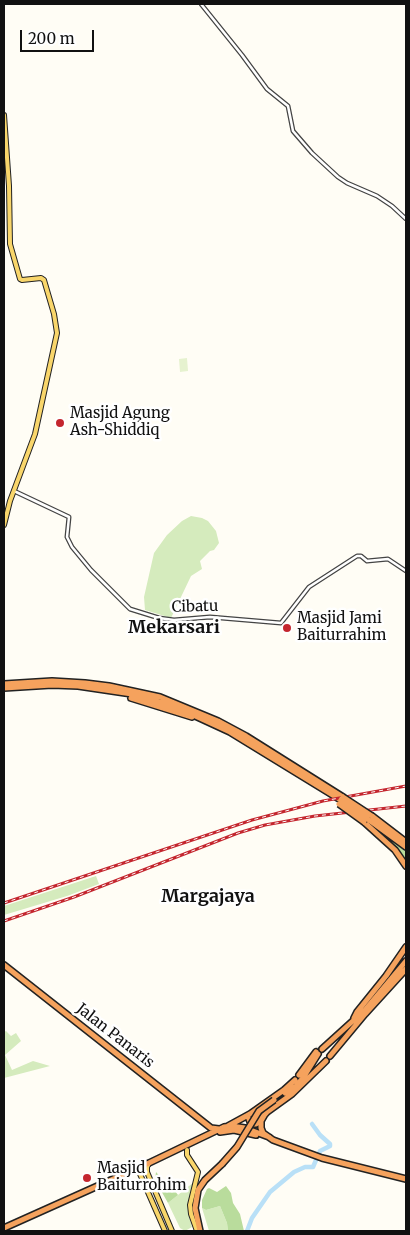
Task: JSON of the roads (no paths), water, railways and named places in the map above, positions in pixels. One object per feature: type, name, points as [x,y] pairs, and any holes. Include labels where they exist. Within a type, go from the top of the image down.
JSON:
[{"type":"highway","points":[[4,684],[52,681],[85,683],[133,691],[202,713],[232,729],[341,800],[406,847]]},
{"type":"highway","points":[[4,688],[52,685],[113,691],[178,708],[230,732],[341,800]]},
{"type":"highway","points":[[368,819],[406,842]]},
{"type":"highway","points":[[368,819],[395,850],[406,866]]},
{"type":"highway","points":[[353,1021],[357,1012],[406,947]]},
{"type":"highway","points":[[299,1076],[331,1037],[353,1021],[406,961]]},
{"type":"highway","name":"Jalan Panaris","points":[[4,965],[211,1128]]},
{"type":"highway","points":[[330,1056],[406,969]]},
{"type":"highway","points":[[199,1231],[199,1197],[207,1182],[240,1148],[258,1118],[275,1101],[296,1086],[308,1072],[319,1050]]},
{"type":"highway","points":[[249,1119],[251,1124],[255,1125],[265,1114],[292,1094],[326,1061]]},
{"type":"highway","points":[[4,1229],[227,1126],[260,1107],[288,1088],[295,1080]]},
{"type":"highway","points":[[275,1101],[292,1094]]},
{"type":"highway","points":[[244,1130],[249,1119],[260,1107]]},
{"type":"highway","points":[[256,1134],[265,1114]]},
{"type":"highway","points":[[261,1121],[261,1128],[270,1139]]},
{"type":"highway","points":[[227,1126],[256,1134],[318,1157],[406,1179]]},
{"type":"highway","points":[[209,1135],[212,1131],[211,1128],[220,1129]]},
{"type":"highway","points":[[187,1150],[190,1146],[222,1131],[244,1130]]},
{"type":"highway","points":[[76,1196],[135,1172],[140,1174]]},
{"type":"main road","points":[[4,115],[9,186],[10,244],[20,279],[41,278],[44,280],[54,314],[57,333],[36,434],[14,491],[4,525]]},
{"type":"main road","points":[[176,1150],[184,1153],[192,1162]]},
{"type":"main road","points":[[187,1150],[186,1154],[198,1174],[190,1201],[190,1212],[199,1231]]},
{"type":"main road","points":[[147,1164],[141,1168],[140,1174],[165,1231]]},
{"type":"main road","points":[[147,1164],[147,1173],[172,1231]]},
{"type":"street","points":[[201,4],[231,40],[270,93],[288,106],[293,131],[312,153],[338,177],[347,183],[378,196],[406,219]]},
{"type":"street","name":"Cibatu","points":[[14,491],[69,517],[67,537],[72,547],[87,566],[130,609],[159,618],[174,620],[210,617],[281,623],[309,587],[357,556],[361,556],[367,561],[388,559],[406,571]]},
{"type":"waterway","points":[[247,1231],[252,1218],[270,1192],[294,1172],[305,1167],[313,1167],[320,1151],[330,1146],[312,1124]]},
{"type":"tunnel","points":[[316,1052],[319,1047]]},
{"type":"railway","points":[[4,903],[252,820],[323,801],[406,786]]},
{"type":"railway","points":[[4,921],[74,897],[238,833],[265,825],[315,816],[406,806]]},
{"type":"place","name":"Masjid Agung Ash-Shiddiq","points":[[60,423]]},
{"type":"place","name":"Masjid Jami Baiturrahim","points":[[287,628]]},
{"type":"place","name":"Masjid Baiturrohim","points":[[87,1178]]},
{"type":"district","name":"Mekarsari","points":[[174,628]]},
{"type":"district","name":"Margajaya","points":[[208,897]]}]
